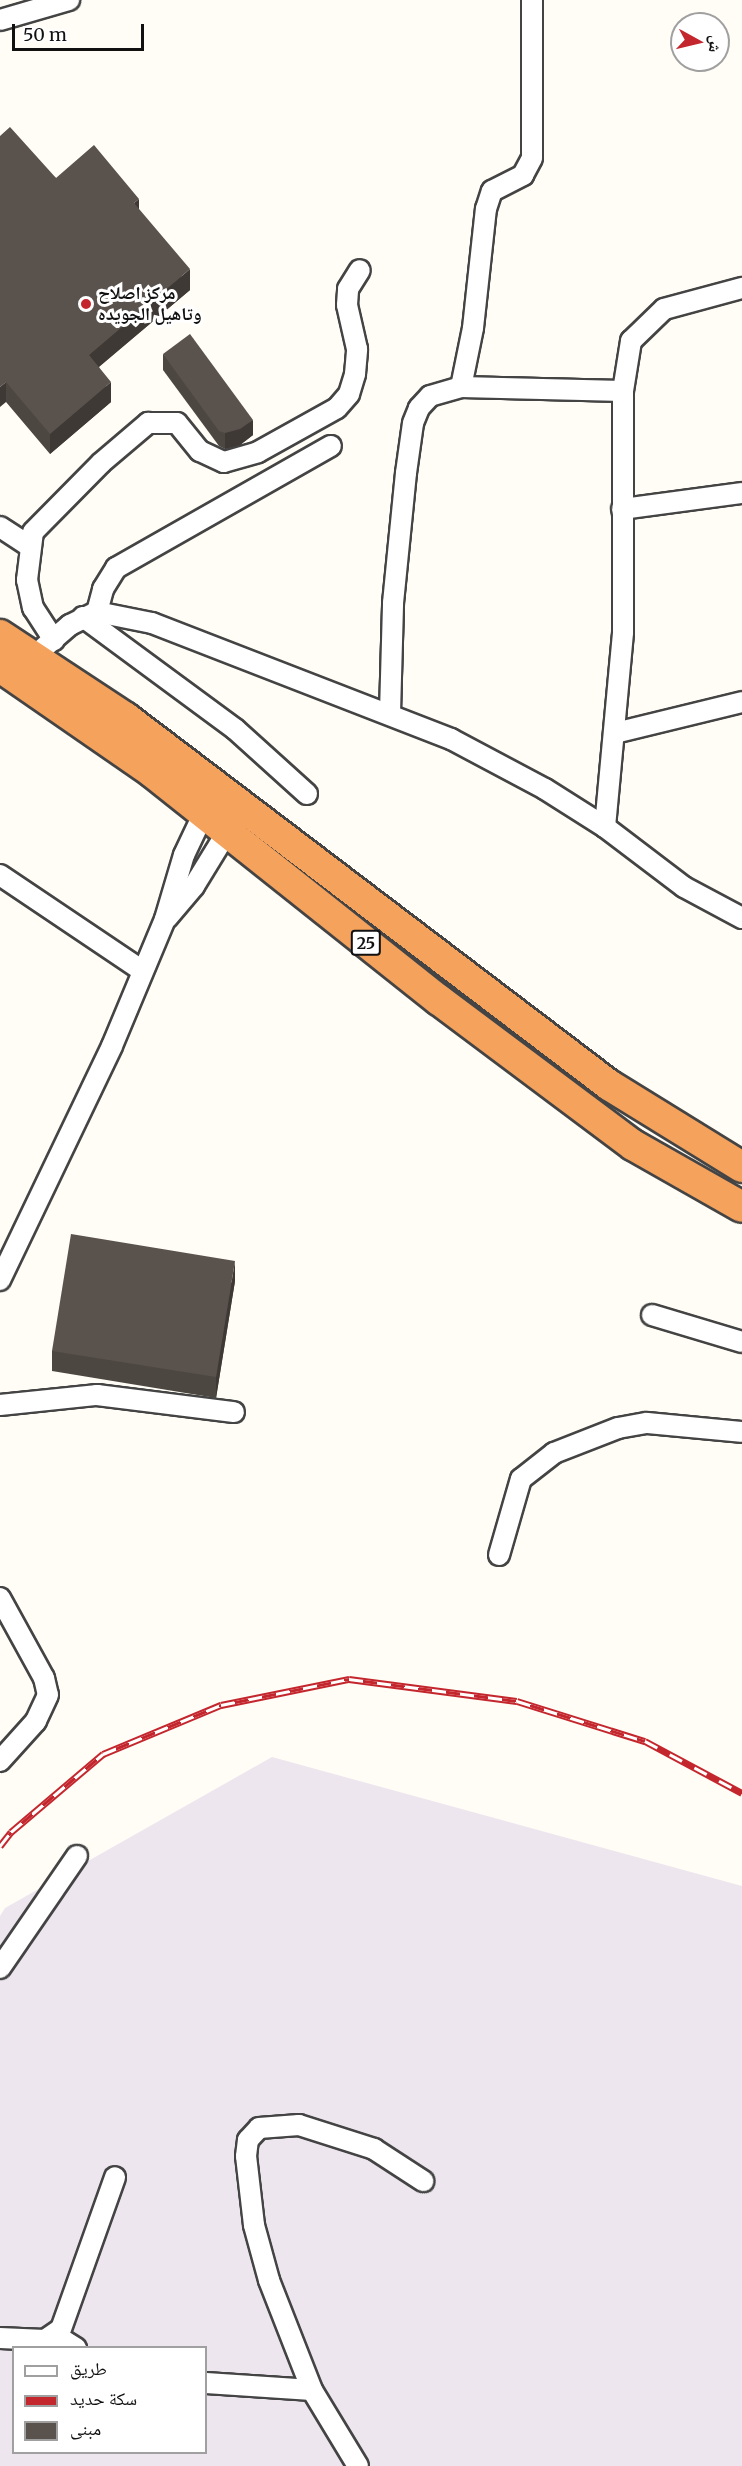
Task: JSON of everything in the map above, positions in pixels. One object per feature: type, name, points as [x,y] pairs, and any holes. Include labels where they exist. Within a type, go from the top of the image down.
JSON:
[{"type":"highway","name":"25","points":[[0,635],[44,649],[126,718],[609,1085],[742,1167]]},
{"type":"highway","name":"25","points":[[0,667],[152,772],[226,833],[474,1027],[633,1145],[742,1207]]},
{"type":"street","points":[[0,20],[69,0]]},
{"type":"street","points":[[461,387],[473,328],[486,209],[492,191],[523,175],[532,158],[532,0]]},
{"type":"street","points":[[331,446],[116,568],[102,589],[90,614],[44,649],[27,580],[29,546],[33,532],[78,486],[148,423],[177,423],[200,451],[224,462],[258,452],[337,408],[349,394],[355,374],[357,349],[346,305],[348,290],[360,270]]},
{"type":"street","points":[[604,827],[615,733],[622,632],[623,391],[631,341],[664,309],[742,288]]},
{"type":"street","points":[[390,713],[393,603],[413,423],[430,396],[461,387],[623,391]]},
{"type":"street","points":[[622,509],[742,493]]},
{"type":"street","points":[[0,526],[29,546]]},
{"type":"street","points":[[90,614],[152,623],[390,713],[451,740],[545,789],[604,827],[684,887],[742,918]]},
{"type":"street","points":[[90,614],[235,729],[307,794]]},
{"type":"street","points":[[615,733],[742,702]]},
{"type":"street","points":[[0,1280],[143,971],[165,920],[184,855],[216,785]]},
{"type":"street","points":[[165,920],[182,903],[243,806]]},
{"type":"street","points":[[0,875],[143,971]]},
{"type":"street","points":[[651,1315],[742,1342]]},
{"type":"street","points":[[0,1405],[107,1395],[234,1412]]},
{"type":"street","points":[[499,1554],[521,1479],[554,1453],[618,1428],[647,1423],[742,1432]]},
{"type":"street","points":[[0,1598],[44,1678],[48,1695],[36,1721],[0,1761]]},
{"type":"street","points":[[0,1968],[76,1856]]},
{"type":"street","points":[[358,2466],[312,2390],[269,2280],[254,2225],[246,2156],[248,2140],[259,2128],[299,2125],[374,2149],[423,2181]]},
{"type":"street","points":[[0,2338],[45,2340],[55,2335],[65,2319],[115,2177]]},
{"type":"street","points":[[55,2335],[73,2346]]},
{"type":"street","points":[[207,2383],[312,2390]]},
{"type":"shaded area","points":[[272,1757],[742,1886],[742,2466],[0,2466],[0,1916],[5,1908]]},
{"type":"building","name":"مركز اصلاح وتاهيل الجويده","points":[[10,127],[56,178],[94,145],[139,199],[134,203],[190,269],[89,355],[111,382],[50,434],[6,382],[0,387],[0,136]]},
{"type":"building","points":[[190,334],[253,420],[240,429],[225,433],[219,431],[163,354]]},
{"type":"building","points":[[71,1234],[235,1261],[216,1377],[52,1351]]},
{"type":"railway","points":[[0,1846],[11,1832],[103,1754],[221,1705],[349,1679],[517,1701],[645,1741],[742,1793]]},
{"type":"place","name":"مركز اصلاح وتاهيل الجويده","points":[[86,304]]}]
